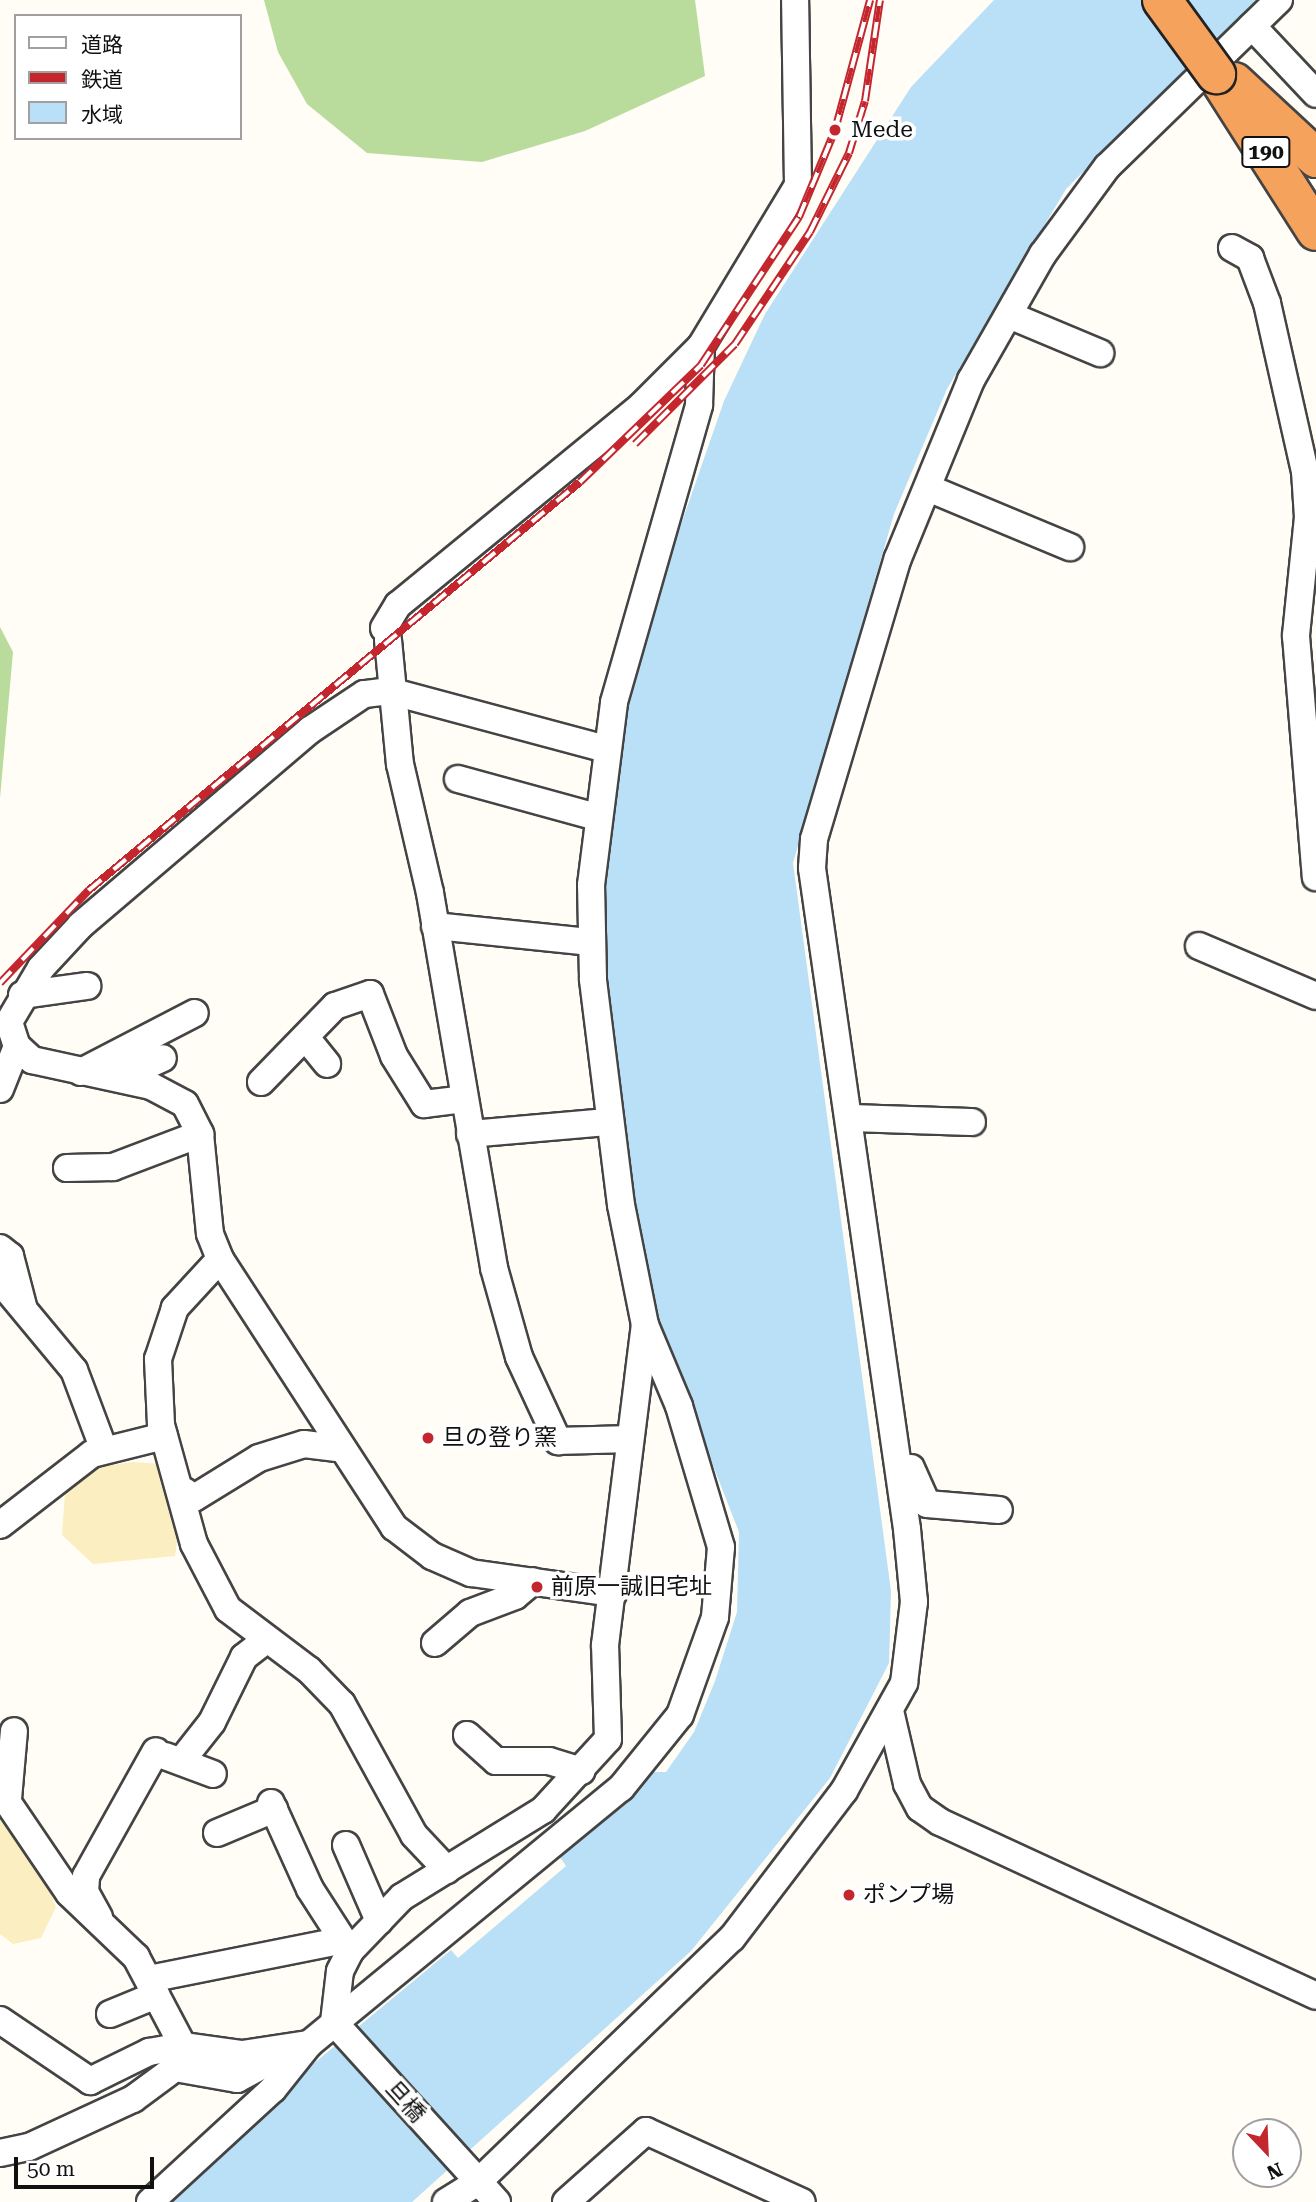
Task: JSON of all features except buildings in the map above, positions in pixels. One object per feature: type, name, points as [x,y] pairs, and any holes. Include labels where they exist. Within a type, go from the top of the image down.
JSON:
[{"type":"highway","name":"190","points":[[1163,0],[1216,74],[1316,231]]},
{"type":"highway","points":[[1216,74],[1241,86],[1316,158]]},
{"type":"street","points":[[629,1438],[558,1441],[519,1357],[470,1135],[435,926],[390,691],[386,634],[398,604],[642,405],[701,346],[798,185],[795,0]]},
{"type":"street","points":[[446,2202],[732,1938],[844,1791],[891,1716],[911,1656],[914,1602],[896,1443],[812,868],[814,839],[898,558],[971,380],[1043,254],[1107,167],[1279,0]]},
{"type":"street","points":[[1252,26],[1316,94]]},
{"type":"street","points":[[1232,248],[1250,258],[1267,303],[1305,471],[1308,517],[1296,636],[1316,877]]},
{"type":"street","points":[[1009,315],[1100,353]]},
{"type":"street","points":[[150,2202],[273,2089],[309,2044],[337,2026],[621,1788],[680,1715],[722,1591],[721,1547],[679,1406],[645,1325],[608,1122],[590,942],[597,817],[606,749],[652,556],[699,405],[701,346]]},
{"type":"street","points":[[928,488],[1070,547]]},
{"type":"street","points":[[606,749],[390,691],[364,694],[310,730],[80,925],[22,995],[9,1022],[17,1046],[32,1060],[81,1072],[119,1077],[172,1094],[200,1134],[211,1234],[220,1259],[369,1497],[432,1556],[498,1580],[533,1581],[614,1593]]},
{"type":"street","points":[[458,779],[597,817]]},
{"type":"street","points":[[435,926],[590,942]]},
{"type":"street","points":[[1199,946],[1316,996]]},
{"type":"street","points":[[22,995],[88,986]]},
{"type":"street","points":[[261,1082],[307,1039],[335,1006],[370,994],[394,1056],[424,1104],[464,1099]]},
{"type":"street","points":[[81,1072],[195,1013]]},
{"type":"street","points":[[307,1039],[327,1064]]},
{"type":"street","points":[[0,1089],[17,1046]]},
{"type":"street","points":[[119,1077],[163,1058]]},
{"type":"street","points":[[850,1118],[972,1122]]},
{"type":"street","points":[[470,1135],[608,1122]]},
{"type":"street","points":[[67,1168],[113,1167],[200,1134]]},
{"type":"street","points":[[0,1248],[10,1256],[23,1308]]},
{"type":"street","points":[[220,1259],[175,1308],[165,1332],[158,1387],[164,1436],[184,1491],[194,1544],[214,1591],[342,1704],[414,1835],[447,1870]]},
{"type":"street","points":[[0,1281],[86,1390],[104,1450]]},
{"type":"street","points":[[110,2014],[153,1987],[345,1946],[379,1921],[402,1897],[543,1810],[608,1739],[605,1645],[614,1593],[629,1438],[645,1325]]},
{"type":"street","points":[[0,1524],[104,1450],[164,1436]]},
{"type":"street","points":[[896,1443],[927,1504],[999,1510]]},
{"type":"street","points":[[184,1491],[194,1499],[259,1458],[304,1444],[337,1448]]},
{"type":"street","points":[[369,1497],[374,1529],[420,1570]]},
{"type":"street","points":[[435,1643],[470,1613],[515,1596],[533,1581]]},
{"type":"street","points":[[182,1760],[212,1722],[244,1657],[267,1639]]},
{"type":"street","points":[[891,1716],[907,1784],[920,1808],[940,1822],[1316,1996]]},
{"type":"street","points":[[14,1731],[4,1795],[69,1893],[110,1929]]},
{"type":"street","points":[[467,1735],[496,1761],[549,1761],[581,1771]]},
{"type":"street","points":[[176,2054],[153,1987],[85,1892],[86,1876],[152,1744],[213,1774]]},
{"type":"street","points":[[217,1832],[273,1806],[345,1946],[340,1971],[337,2026]]},
{"type":"street","points":[[346,1845],[379,1921]]},
{"type":"street","points":[[110,1929],[94,1886],[114,1851]]},
{"type":"street","points":[[0,2020],[90,2081],[176,2054],[242,2054],[309,2044]]},
{"type":"street","name":"旦橋","points":[[337,2026],[497,2202]]},
{"type":"street","points":[[0,2153],[97,2118],[176,2054]]},
{"type":"street","points":[[566,2202],[646,2131],[802,2202]]},
{"type":"green space","points":[[264,0],[695,0],[705,76],[585,131],[482,162],[367,153],[307,104],[278,52]]},
{"type":"green space","points":[[0,627],[13,652],[0,798]]},
{"type":"sand","points":[[132,1462],[162,1464],[180,1519],[175,1556],[93,1564],[62,1535],[65,1493],[95,1468]]},
{"type":"sand","points":[[0,1805],[33,1850],[56,1907],[41,1938],[13,1944],[0,1934]]},
{"type":"water","points":[[994,0],[1256,0],[1066,189],[947,389],[894,514],[793,863],[891,1591],[889,1663],[830,1778],[691,1951],[412,2202],[172,2202],[243,2122],[451,1950],[458,1958],[566,1866],[559,1856],[652,1772],[666,1772],[694,1732],[715,1681],[737,1612],[739,1532],[659,1327],[627,1163],[605,968],[606,849],[634,660],[724,401],[765,314],[911,87]]},
{"type":"railway","points":[[0,983],[89,890],[580,482],[701,365],[799,217],[835,130],[870,0]]},
{"type":"railway","points":[[635,444],[735,344],[810,232],[849,153],[865,101],[880,0]]},
{"type":"place","name":"Mede","points":[[835,130]]},
{"type":"place","name":"旦の登り窯","points":[[428,1438]]},
{"type":"place","name":"前原一誠旧宅址","points":[[537,1587]]},
{"type":"place","name":"ポンプ場","points":[[849,1895]]}]
